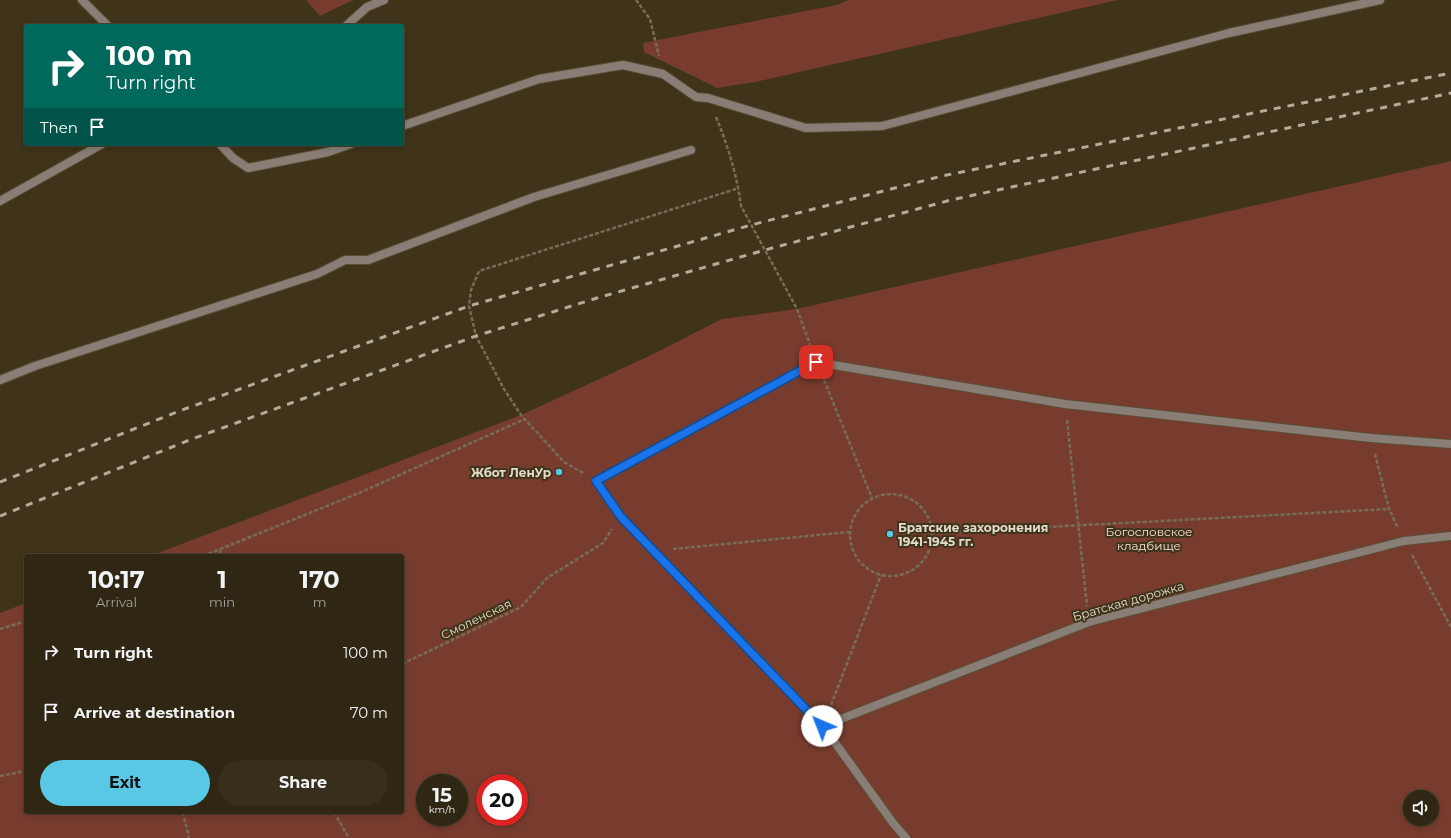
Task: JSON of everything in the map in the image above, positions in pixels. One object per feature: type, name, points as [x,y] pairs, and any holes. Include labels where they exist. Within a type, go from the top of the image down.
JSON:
[{"type":"lane","points":[[82,0],[106,24]]},
{"type":"lane","points":[[348,24],[367,7],[384,0]]},
{"type":"lane","points":[[404,125],[539,79],[623,65],[663,74],[696,97],[708,98],[806,128],[882,126],[1230,33],[1380,0]]},
{"type":"lane","points":[[0,201],[98,146]]},
{"type":"lane","points":[[222,146],[233,158],[248,168],[328,152],[345,146]]},
{"type":"lane","points":[[0,380],[42,364],[317,274],[345,260],[368,260],[534,197],[692,150]]},
{"type":"lane","points":[[906,838],[893,823],[822,726],[621,517],[596,481],[816,362],[1065,404],[1371,438],[1451,444]]},
{"type":"lane","name":"Братская дорожка","points":[[822,726],[1089,622],[1404,541],[1451,536]]},
{"type":"path","points":[[636,0],[650,20],[663,74]]},
{"type":"path","points":[[708,98],[728,147],[739,188],[741,206],[798,309],[816,362],[872,498]]},
{"type":"path","points":[[596,481],[564,462],[525,419],[504,389],[476,336],[469,306],[471,290],[479,270],[739,188]]},
{"type":"path","points":[[1065,404],[1089,622]]},
{"type":"path","points":[[209,554],[359,493],[525,419]]},
{"type":"path","points":[[894,493],[912,499],[929,516],[933,533],[930,549],[920,564],[902,575],[881,575],[867,569],[853,552],[850,532],[854,516],[872,498],[894,493]]},
{"type":"path","points":[[933,533],[1389,509]]},
{"type":"path","name":"Смоленская","points":[[404,663],[521,607],[547,578],[603,543],[621,517]]},
{"type":"path","points":[[655,551],[850,532]]},
{"type":"path","points":[[220,550],[221,554]]},
{"type":"path","points":[[822,726],[881,575]]},
{"type":"path","points":[[0,629],[24,621]]},
{"type":"path","points":[[0,776],[24,771]]},
{"type":"path","points":[[183,814],[189,838]]},
{"type":"path","points":[[335,814],[349,838]]},
{"type":"green space","points":[[306,0],[353,0],[320,16]]},
{"type":"green space","points":[[849,0],[1118,0],[755,82],[717,88],[644,52],[643,43],[836,5]]},
{"type":"green space","name":"Богословское кладбище","points":[[1451,161],[1451,838],[0,838],[0,613],[24,604],[24,814],[404,814],[404,554],[155,554],[521,415],[647,357],[722,319],[797,309]]},
{"type":"railway","points":[[0,482],[182,410],[469,306],[751,225],[942,176],[1451,73]]},
{"type":"railway","points":[[0,516],[192,439],[476,336],[597,298],[765,250],[951,200],[1451,93]]},
{"type":"place","name":"Жбот ЛенУр","points":[[559,472]]},
{"type":"place","name":"Братские захоронения 1941-1945 гг.","points":[[890,534]]},
{"type":"route","points":[[816,362],[596,481],[621,517],[822,726]]}]
